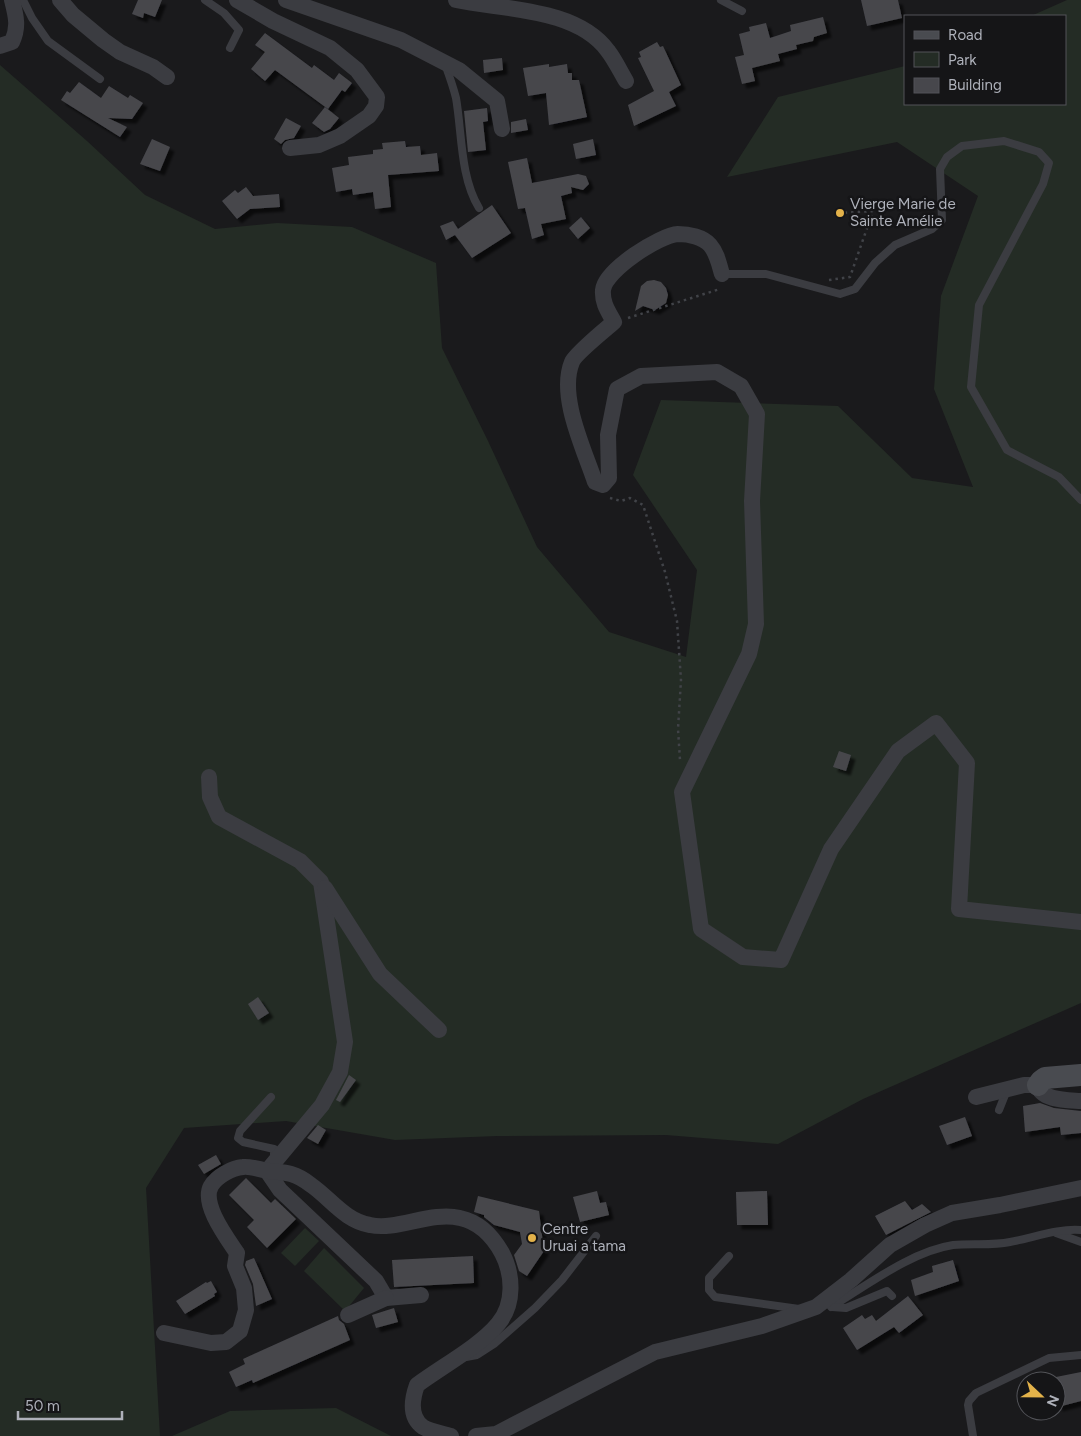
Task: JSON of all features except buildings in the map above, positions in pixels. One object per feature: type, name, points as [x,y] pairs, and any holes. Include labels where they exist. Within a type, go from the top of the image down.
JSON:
[{"type":"street","points":[[0,46],[12,42],[16,32],[18,23],[12,0]]},
{"type":"street","points":[[60,0],[73,15],[103,40],[120,52],[153,67],[167,77]]},
{"type":"street","points":[[236,0],[273,21],[330,48],[357,70],[376,97],[376,106],[370,116],[340,136],[319,145],[290,148]]},
{"type":"street","points":[[286,0],[401,40],[459,70],[497,102],[502,130]]},
{"type":"street","points":[[456,0],[536,13],[569,22],[591,35],[608,50],[626,81]]},
{"type":"street","points":[[725,280],[718,259],[710,245],[695,236],[677,234],[630,257],[612,274],[603,288],[604,304],[614,322],[572,360],[568,382],[569,402],[595,482],[603,485],[609,478],[608,435],[617,389],[641,376],[718,372],[741,386],[757,414],[752,501],[756,624],[749,654],[682,792],[701,929],[743,957],[781,960],[831,849],[898,751],[936,723],[967,763],[959,909],[1081,922]]},
{"type":"street","points":[[209,777],[210,797],[219,817],[300,861],[321,882],[380,974],[439,1030]]},
{"type":"street","points":[[271,1167],[322,1105],[340,1072],[345,1042],[321,882]]},
{"type":"street","points":[[976,1097],[1024,1085],[1038,1085],[1046,1078],[1081,1074]]},
{"type":"street","points":[[1038,1085],[1043,1094],[1081,1101]]},
{"type":"street","points":[[164,1333],[212,1343],[226,1342],[240,1331],[246,1310],[244,1288],[235,1266],[237,1254],[221,1229],[209,1202],[209,1192],[212,1184],[233,1169],[244,1166],[271,1167],[292,1174],[311,1185],[356,1221],[370,1225],[384,1226],[442,1216],[458,1217],[471,1221],[482,1228],[497,1245],[507,1262],[511,1293],[500,1323],[484,1339],[417,1385],[413,1397],[414,1414],[423,1427],[451,1436]]},
{"type":"street","points":[[271,1167],[280,1190],[376,1281],[386,1298]]},
{"type":"street","points":[[476,1436],[496,1434],[655,1352],[762,1326],[828,1304],[851,1280],[890,1245],[925,1225],[952,1213],[1081,1188]]},
{"type":"street","points":[[348,1315],[386,1298],[421,1295]]},
{"type":"lane","points":[[23,0],[32,18],[48,41],[100,79]]},
{"type":"lane","points":[[205,0],[224,13],[239,30],[230,48]]},
{"type":"lane","points":[[721,0],[742,11]]},
{"type":"lane","points":[[445,64],[456,97],[459,129],[470,189],[472,197],[479,208]]},
{"type":"lane","points":[[725,280],[766,274],[840,294],[855,289],[875,263],[895,245],[932,229],[942,220],[940,169],[947,156],[962,146],[1004,141],[1039,152],[1049,163],[1043,184],[979,305],[971,387],[1007,450],[1059,476],[1081,500]]},
{"type":"lane","points":[[999,1110],[1007,1090]]},
{"type":"lane","points":[[271,1097],[240,1131],[238,1138],[243,1142],[274,1149],[271,1167]]},
{"type":"lane","points":[[828,1304],[914,1257],[935,1250],[953,1245],[989,1245],[1081,1230]]},
{"type":"lane","points":[[1056,1233],[1081,1242]]},
{"type":"lane","points":[[452,1360],[477,1355],[494,1344],[535,1308],[562,1280],[596,1236]]},
{"type":"lane","points":[[729,1256],[708,1278],[709,1290],[715,1297],[806,1310]]},
{"type":"lane","points":[[828,1304],[846,1308],[887,1292],[892,1296]]},
{"type":"lane","points":[[973,1436],[968,1405],[976,1393],[1049,1358],[1081,1355]]},
{"type":"path","points":[[810,287],[833,279],[850,277],[873,211],[840,213]]},
{"type":"path","points":[[614,322],[725,280]]},
{"type":"path","points":[[603,485],[608,496],[614,500],[621,501],[630,498],[643,505],[665,572],[677,621],[681,680],[678,729],[681,761]]},
{"type":"green space","points":[[1067,0],[1081,0],[1081,1003],[863,1099],[778,1144],[666,1135],[497,1136],[395,1140],[286,1121],[184,1128],[146,1188],[160,1436],[0,1436],[0,65],[145,195],[215,229],[277,223],[352,227],[436,263],[442,348],[537,547],[609,632],[686,657],[697,570],[633,475],[661,400],[838,406],[912,478],[973,487],[934,389],[941,296],[978,196],[897,142],[727,177],[778,97],[904,66],[904,105],[1066,105],[1066,15],[1033,15]]},
{"type":"green space","points":[[305,1228],[319,1241],[295,1266],[281,1253]]},
{"type":"green space","points":[[324,1248],[364,1288],[345,1311],[304,1271]]},
{"type":"green space","points":[[336,1408],[391,1436],[172,1436],[230,1411]]},
{"type":"place","name":"Vierge Marie de Sainte Amélie","points":[[840,213]]},
{"type":"place","name":"Centre Uruai a tama","points":[[532,1238]]}]
